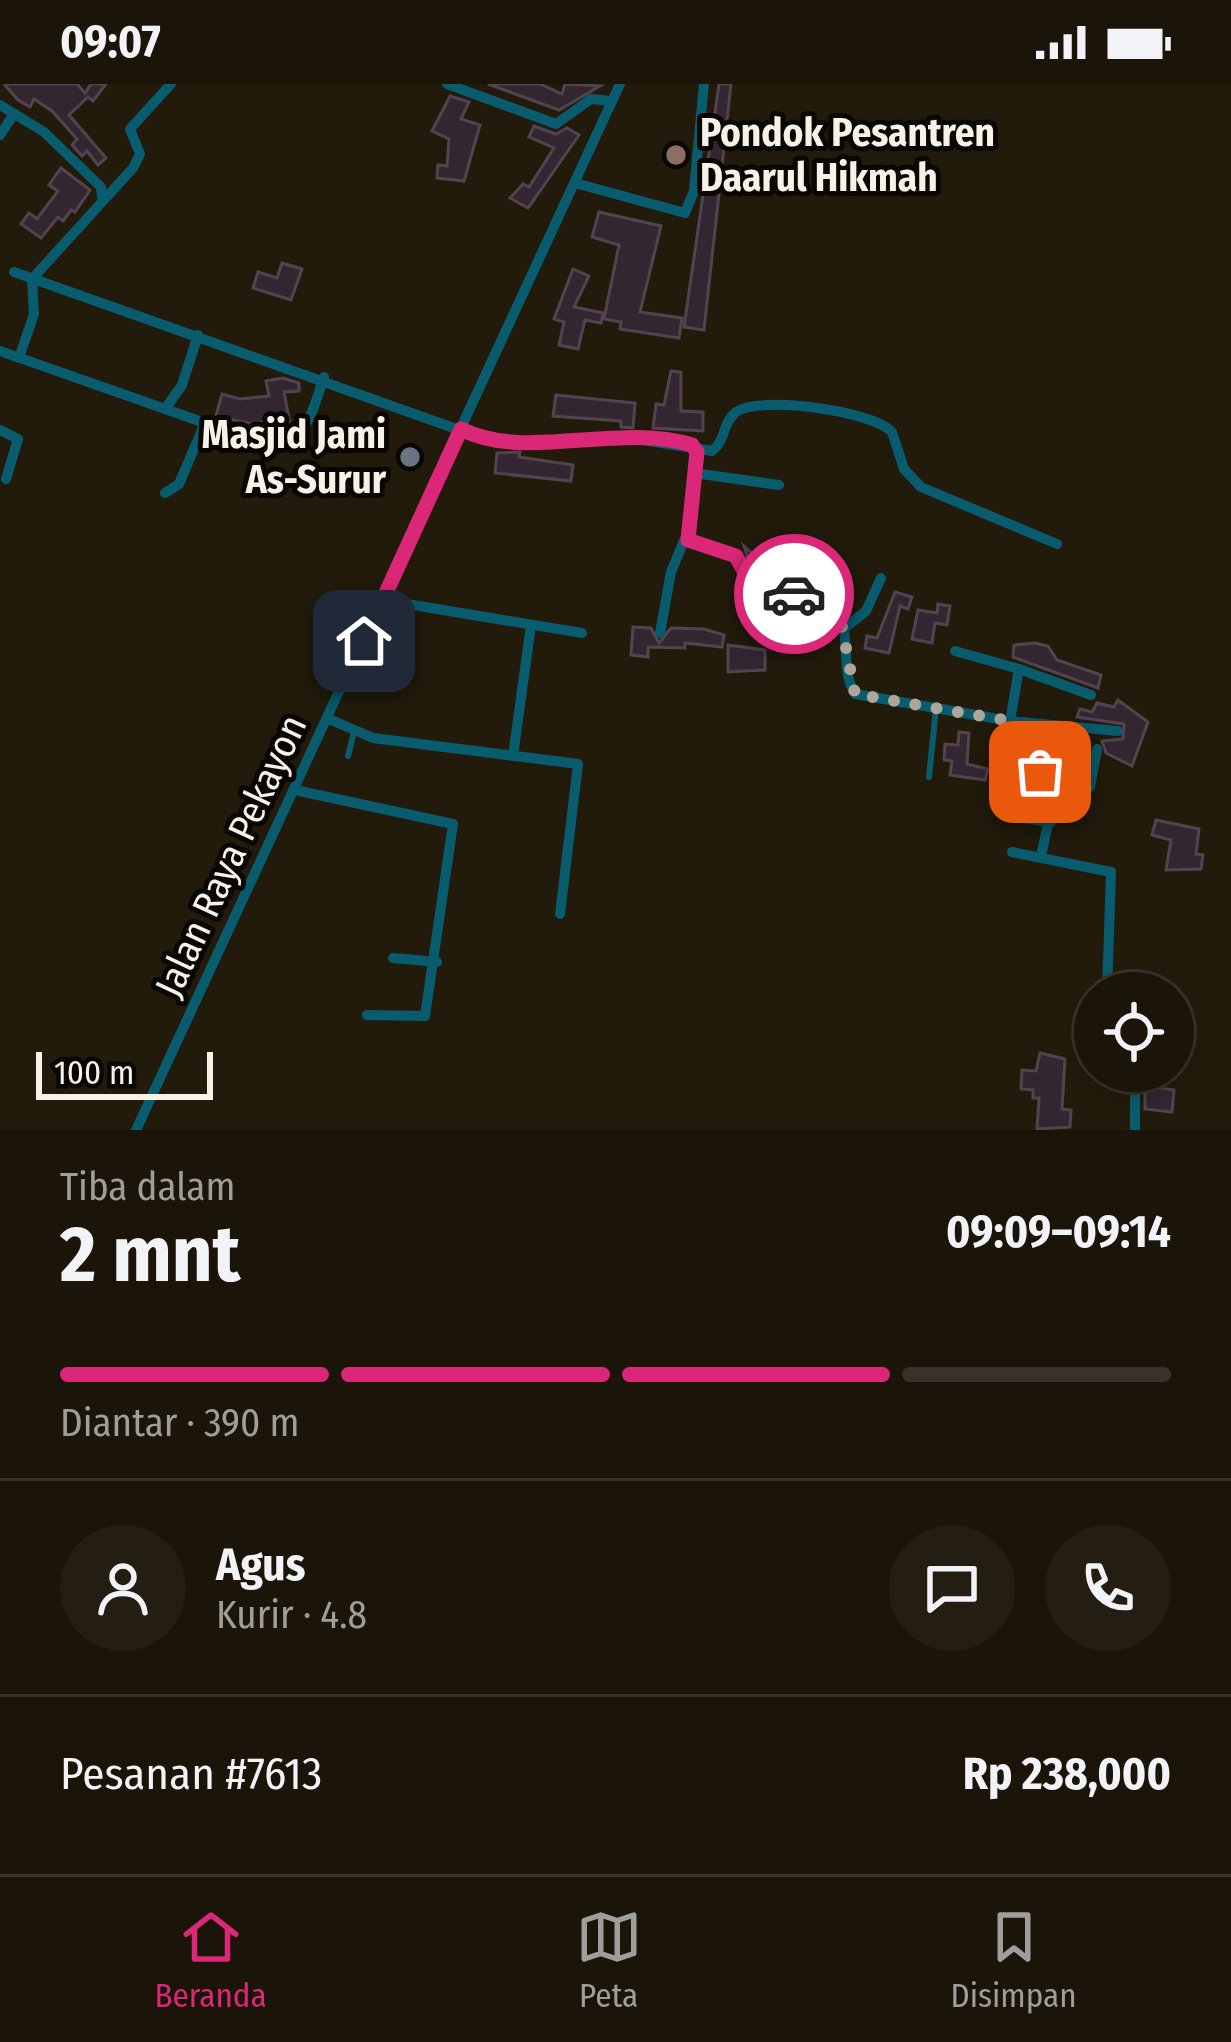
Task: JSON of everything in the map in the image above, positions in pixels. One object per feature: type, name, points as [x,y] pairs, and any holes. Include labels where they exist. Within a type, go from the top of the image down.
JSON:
[{"type":"street","points":[[19,358],[34,314],[32,279],[140,157],[130,129],[171,84]]},
{"type":"street","points":[[447,84],[556,124],[591,99],[612,101]]},
{"type":"street","name":"Jalan Raya Pekayon","points":[[136,1130],[464,430],[620,84]]},
{"type":"street","points":[[575,183],[686,213],[694,191],[704,84]]},
{"type":"street","points":[[0,105],[44,132],[101,187],[102,198]]},
{"type":"street","points":[[0,135],[14,114]]},
{"type":"street","points":[[14,272],[324,377],[483,439],[629,438],[688,443],[697,452]]},
{"type":"street","points":[[165,409],[182,385],[198,335]]},
{"type":"street","points":[[0,351],[272,448],[306,427],[324,377]]},
{"type":"street","points":[[697,452],[716,449],[733,415],[753,406],[862,415],[892,432],[904,469],[921,487],[1057,544]]},
{"type":"street","points":[[166,493],[179,484],[205,423]]},
{"type":"street","points":[[0,430],[18,439],[6,479]]},
{"type":"street","points":[[660,633],[670,572],[686,536],[697,452]]},
{"type":"street","points":[[694,473],[779,484]]},
{"type":"street","points":[[686,536],[693,544],[736,556],[755,592],[821,599],[836,607],[846,627],[849,682],[855,694],[1010,721],[1118,731]]},
{"type":"street","points":[[846,627],[866,611],[880,578]]},
{"type":"street","points":[[382,600],[583,634]]},
{"type":"street","points":[[513,756],[531,626]]},
{"type":"street","points":[[955,651],[1091,695]]},
{"type":"street","points":[[1019,669],[1010,721],[1011,747],[1018,762],[1054,780],[1058,787],[1042,856]]},
{"type":"street","points":[[329,719],[354,732],[578,764],[560,914]]},
{"type":"street","points":[[1058,787],[1090,787],[1096,749]]},
{"type":"street","points":[[295,790],[453,824],[437,962],[425,1016],[367,1015]]},
{"type":"street","points":[[1022,818],[1051,822]]},
{"type":"street","points":[[1012,852],[1113,876],[1108,972]]},
{"type":"street","points":[[393,958],[437,962]]},
{"type":"street","points":[[1135,1130],[1136,1092]]},
{"type":"lane","points":[[929,777],[937,705]]},
{"type":"lane","points":[[348,756],[354,732]]},
{"type":"building","points":[[4,84],[77,84],[85,93],[91,84],[106,84],[93,101],[88,97],[69,115],[106,158],[98,165],[87,151],[82,156],[72,145],[77,139],[52,111],[34,99],[30,107]]},
{"type":"building","points":[[488,84],[540,84],[562,94],[565,84],[600,86],[559,110]]},
{"type":"building","points":[[719,84],[731,84],[704,330],[684,327]]},
{"type":"building","points":[[450,96],[469,102],[461,119],[480,125],[464,181],[437,178],[438,165],[447,166],[449,139],[432,131]]},
{"type":"building","points":[[534,126],[556,134],[567,128],[579,135],[528,208],[510,198],[523,184],[529,187],[554,148],[529,137]]},
{"type":"building","points":[[61,168],[90,190],[75,212],[71,210],[63,221],[58,217],[41,238],[21,224],[29,213],[37,219],[58,191],[49,185]]},
{"type":"building","points":[[599,212],[661,226],[640,312],[682,318],[679,338],[620,329],[621,322],[604,319],[619,245],[592,237]]},
{"type":"building","points":[[282,263],[302,269],[291,300],[253,288],[258,272],[277,278]]},
{"type":"building","points":[[573,269],[589,276],[574,307],[603,313],[601,323],[585,320],[578,349],[559,345],[564,322],[554,319]]},
{"type":"building","points":[[671,371],[681,372],[681,411],[703,412],[703,431],[653,428],[656,404],[664,405]]},
{"type":"building","points":[[283,378],[299,383],[299,391],[284,392],[290,424],[274,427],[273,419],[252,424],[216,416],[222,394],[240,399],[269,396],[266,381]]},
{"type":"building","points":[[556,395],[635,403],[633,428],[621,427],[621,421],[553,416]]},
{"type":"building","points":[[520,452],[519,457],[573,465],[571,481],[495,473],[497,453]]},
{"type":"building","points":[[744,546],[753,554],[800,553],[799,576],[782,575],[782,584],[770,583],[770,565],[748,558]]},
{"type":"building","points":[[895,592],[912,597],[908,609],[900,606],[889,653],[865,648],[867,636],[877,638]]},
{"type":"building","points":[[938,604],[950,606],[947,625],[935,623],[932,643],[912,639],[918,610],[937,613]]},
{"type":"building","points":[[633,627],[651,628],[659,643],[671,628],[724,635],[722,647],[685,643],[685,648],[648,647],[648,657],[631,655]]},
{"type":"building","points":[[728,645],[765,650],[765,670],[728,672]]},
{"type":"building","points":[[1014,645],[1048,646],[1057,660],[1101,675],[1098,688],[1013,657]]},
{"type":"building","points":[[1118,700],[1148,722],[1132,766],[1106,753],[1102,741],[1123,739],[1124,724],[1077,717],[1080,709],[1092,712],[1097,703],[1114,707]]},
{"type":"building","points":[[959,732],[969,733],[967,764],[988,769],[985,780],[950,775],[952,761],[944,760],[945,744],[958,745]]},
{"type":"building","points":[[1156,820],[1199,829],[1196,854],[1203,855],[1201,869],[1166,870],[1171,840],[1152,835]]},
{"type":"building","points":[[1040,1053],[1065,1059],[1062,1109],[1071,1110],[1070,1127],[1037,1129],[1039,1098],[1033,1098],[1033,1090],[1021,1089],[1022,1070],[1036,1071]]},
{"type":"building","points":[[1145,1092],[1174,1092],[1172,1112],[1145,1109]]},
{"type":"way so far","points":[[794,594],[836,607],[846,627],[849,682],[855,694],[1010,721],[1011,747],[1018,762],[1040,772]]},
{"type":"place","name":"Pondok Pesantren Daarul Hikmah","points":[[676,155]]},
{"type":"place","name":"Masjid Jami As-Surur","points":[[410,457]]},
{"type":"route","points":[[364,641],[461,429],[496,442],[567,437],[688,443],[697,452],[688,540],[736,556],[747,569],[755,592],[794,594]]}]
